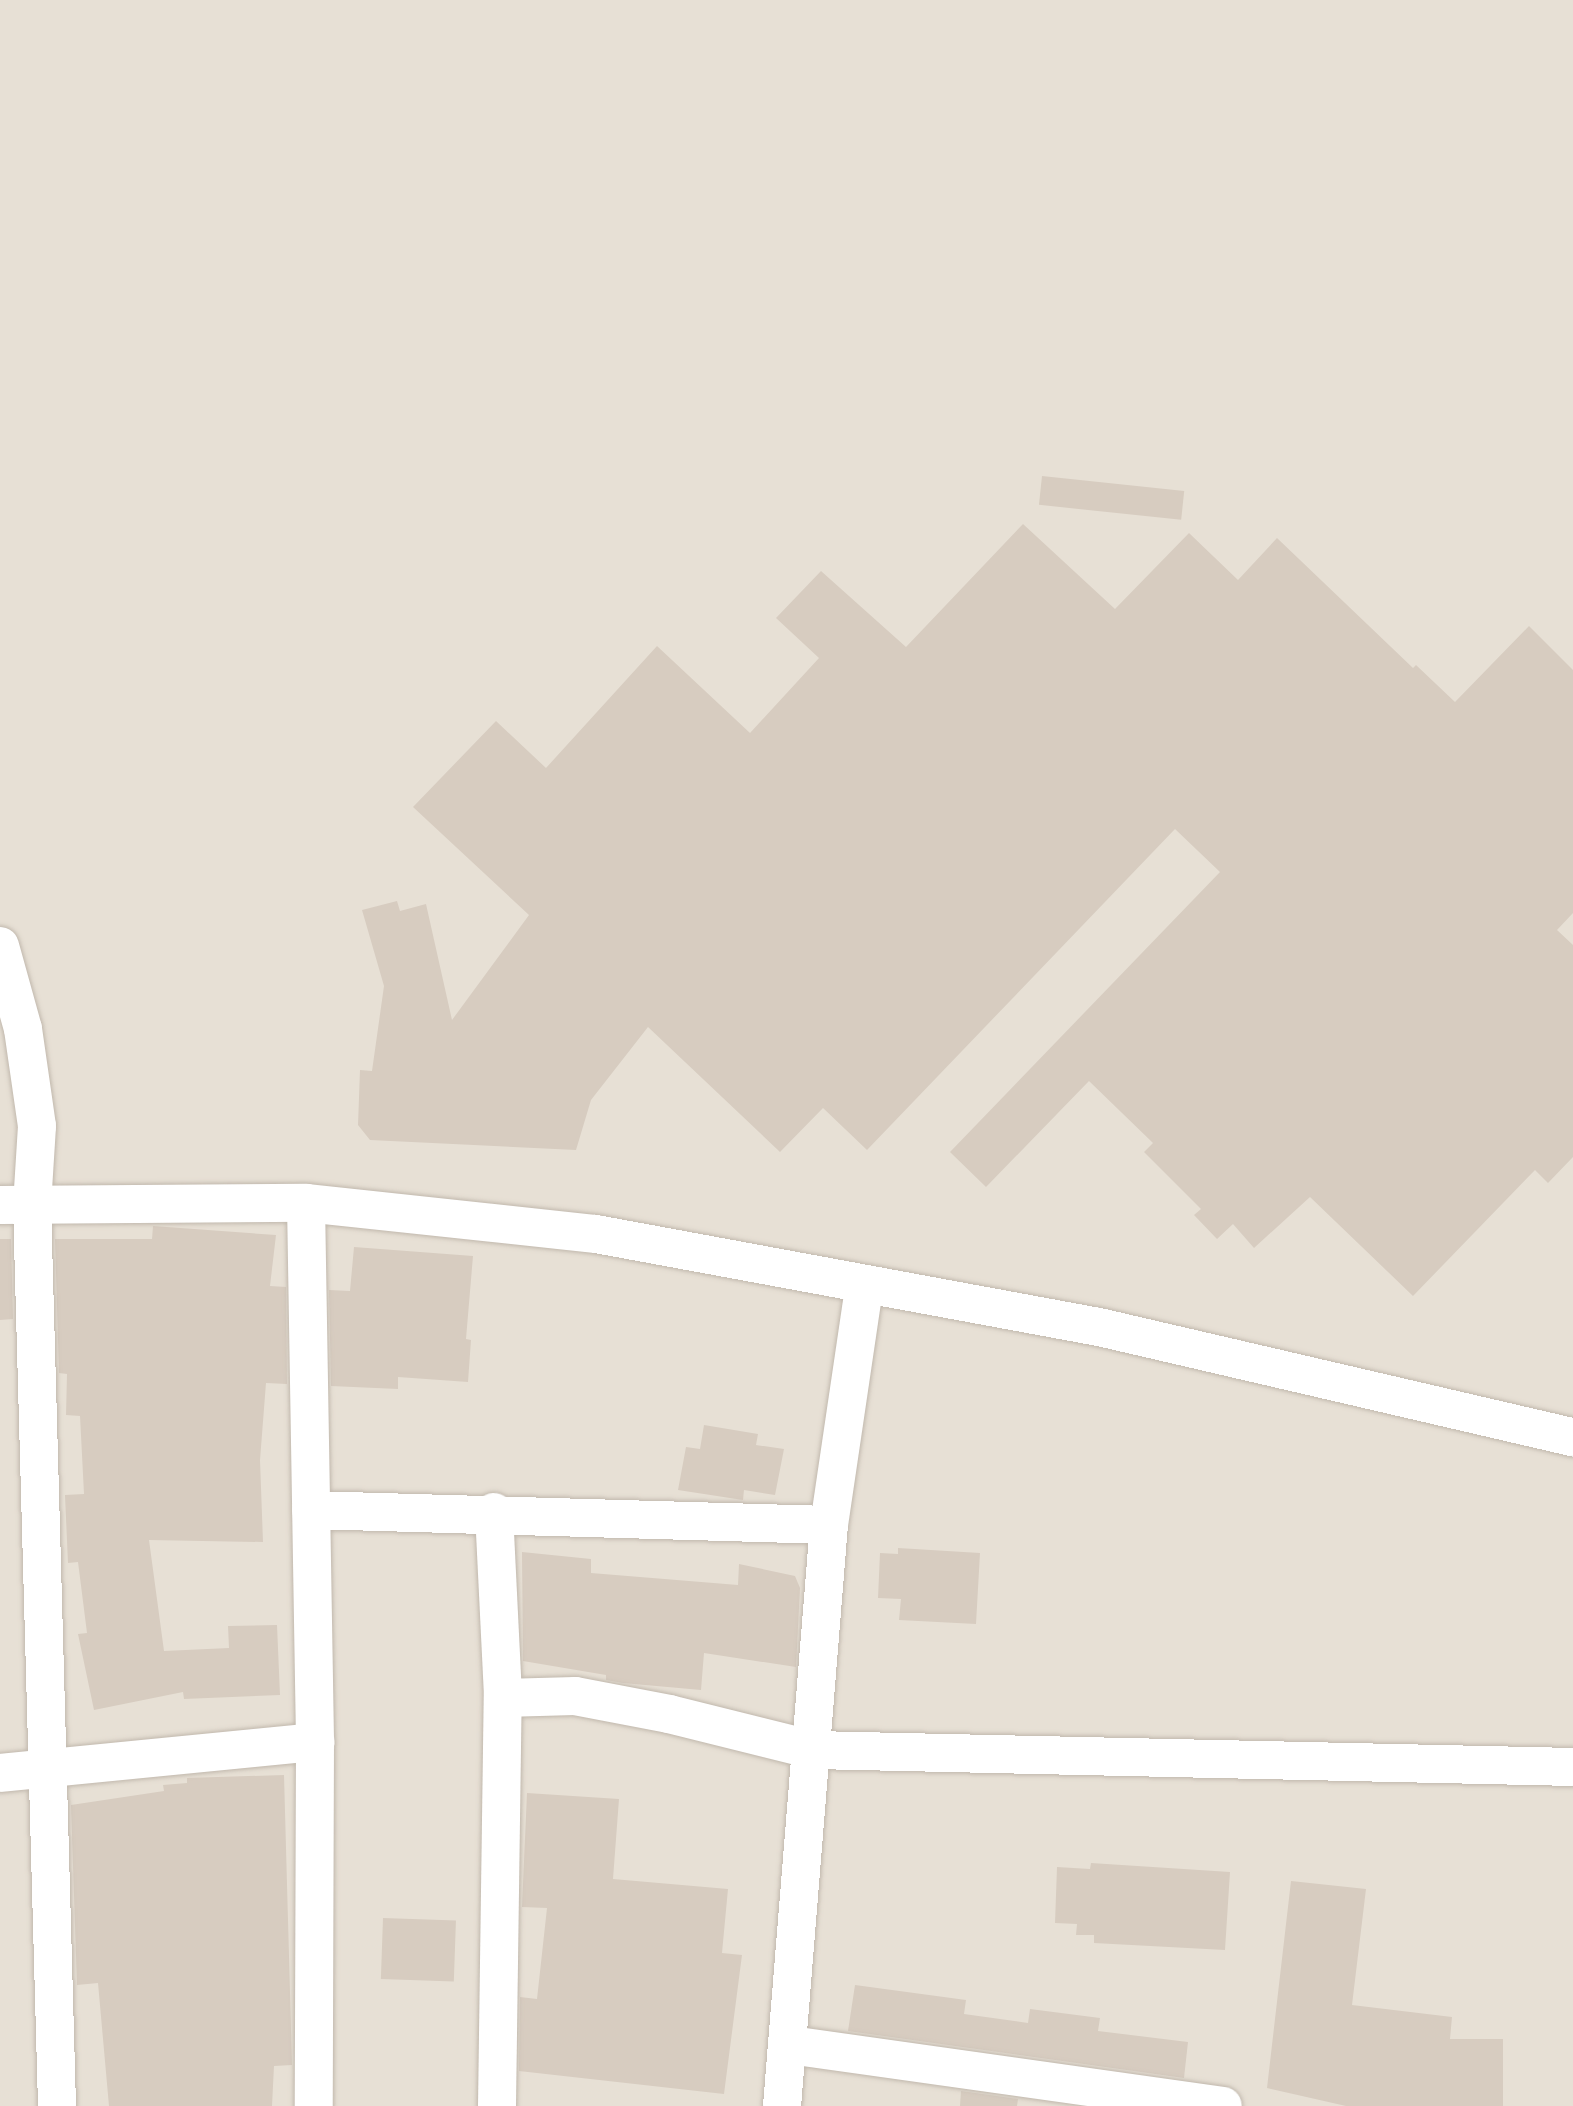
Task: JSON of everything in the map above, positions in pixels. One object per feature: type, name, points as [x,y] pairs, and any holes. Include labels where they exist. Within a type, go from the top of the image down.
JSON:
[{"type":"street","points":[[0,946],[23,1029],[37,1126],[16,1205],[49,1767],[57,2106]]},
{"type":"street","points":[[16,1205],[306,1203],[596,1234],[864,1287],[1099,1327],[1573,1437]]},
{"type":"street","points":[[306,1203],[315,1742],[314,2106]]},
{"type":"street","points":[[782,2106],[790,2045],[830,1525],[864,1287]]},
{"type":"street","points":[[311,1510],[494,1512],[830,1525]]},
{"type":"street","points":[[494,1512],[503,1698],[496,2106]]},
{"type":"street","points":[[503,1698],[575,1696],[669,1714],[813,1750],[1573,1767]]},
{"type":"street","points":[[0,1773],[315,1742]]},
{"type":"street","points":[[790,2045],[1223,2106]]},
{"type":"shaded area","points":[[0,0],[1573,0],[1573,2106],[0,2106]]},
{"type":"building","points":[[1042,476],[1184,491],[1181,520],[1039,505]]},
{"type":"building","points":[[1023,524],[1115,609],[1189,533],[1238,580],[1277,538],[1413,668],[1416,665],[1455,702],[1529,626],[1573,670],[1573,913],[1557,930],[1573,945],[1573,1157],[1548,1183],[1535,1170],[1413,1296],[1310,1197],[1254,1248],[1233,1224],[1217,1239],[1194,1215],[1201,1209],[1144,1152],[1153,1143],[1089,1081],[986,1187],[950,1152],[1220,872],[1175,829],[867,1150],[823,1108],[780,1152],[648,1027],[591,1100],[576,1150],[370,1140],[358,1125],[360,1070],[372,1071],[384,986],[362,910],[397,901],[400,911],[426,904],[452,1020],[529,915],[413,807],[496,721],[546,768],[657,646],[750,733],[819,658],[776,618],[821,571],[906,647]]},
{"type":"building","points":[[153,1226],[276,1235],[270,1286],[286,1287],[287,1384],[266,1383],[260,1460],[263,1542],[149,1540],[164,1651],[229,1648],[228,1626],[277,1625],[280,1695],[184,1699],[183,1692],[94,1710],[78,1634],[87,1633],[78,1562],[68,1563],[65,1495],[84,1494],[80,1416],[66,1415],[67,1374],[59,1373],[55,1239],[152,1239]]},
{"type":"building","points":[[0,1239],[11,1239],[13,1319],[0,1320]]},
{"type":"building","points":[[354,1247],[473,1256],[466,1339],[471,1340],[468,1382],[398,1377],[398,1389],[331,1386],[329,1290],[350,1291]]},
{"type":"building","points":[[704,1425],[758,1434],[756,1445],[784,1449],[775,1495],[744,1490],[743,1500],[678,1490],[686,1447],[700,1449]]},
{"type":"building","points":[[898,1548],[980,1553],[976,1624],[899,1620],[901,1599],[878,1598],[880,1553],[898,1554]]},
{"type":"building","points":[[522,1552],[591,1559],[591,1573],[738,1585],[739,1564],[795,1576],[800,1588],[796,1667],[704,1653],[701,1690],[623,1683],[606,1680],[606,1675],[523,1661]]},
{"type":"building","points":[[284,1775],[292,2065],[274,2066],[272,2106],[109,2106],[98,1983],[77,1985],[71,1805],[164,1791],[163,1785],[187,1783],[187,1778]]},
{"type":"building","points":[[527,1793],[619,1799],[613,1879],[728,1889],[722,1953],[742,1955],[724,2094],[519,2071],[520,1997],[537,1999],[547,1908],[522,1907]]},
{"type":"building","points":[[1091,1863],[1230,1872],[1225,1950],[1094,1943],[1094,1935],[1076,1935],[1077,1924],[1055,1923],[1057,1867],[1090,1869]]},
{"type":"building","points":[[1291,1881],[1366,1889],[1352,2005],[1452,2017],[1450,2039],[1503,2039],[1503,2106],[1346,2106],[1267,2088]]},
{"type":"building","points":[[383,1918],[456,1921],[454,1982],[381,1979]]},
{"type":"building","points":[[855,1985],[966,2000],[964,2014],[1028,2023],[1030,2009],[1100,2018],[1098,2031],[1188,2042],[1184,2078],[848,2031]]},
{"type":"building","points":[[961,2091],[1018,2099],[1017,2106],[960,2106]]}]
